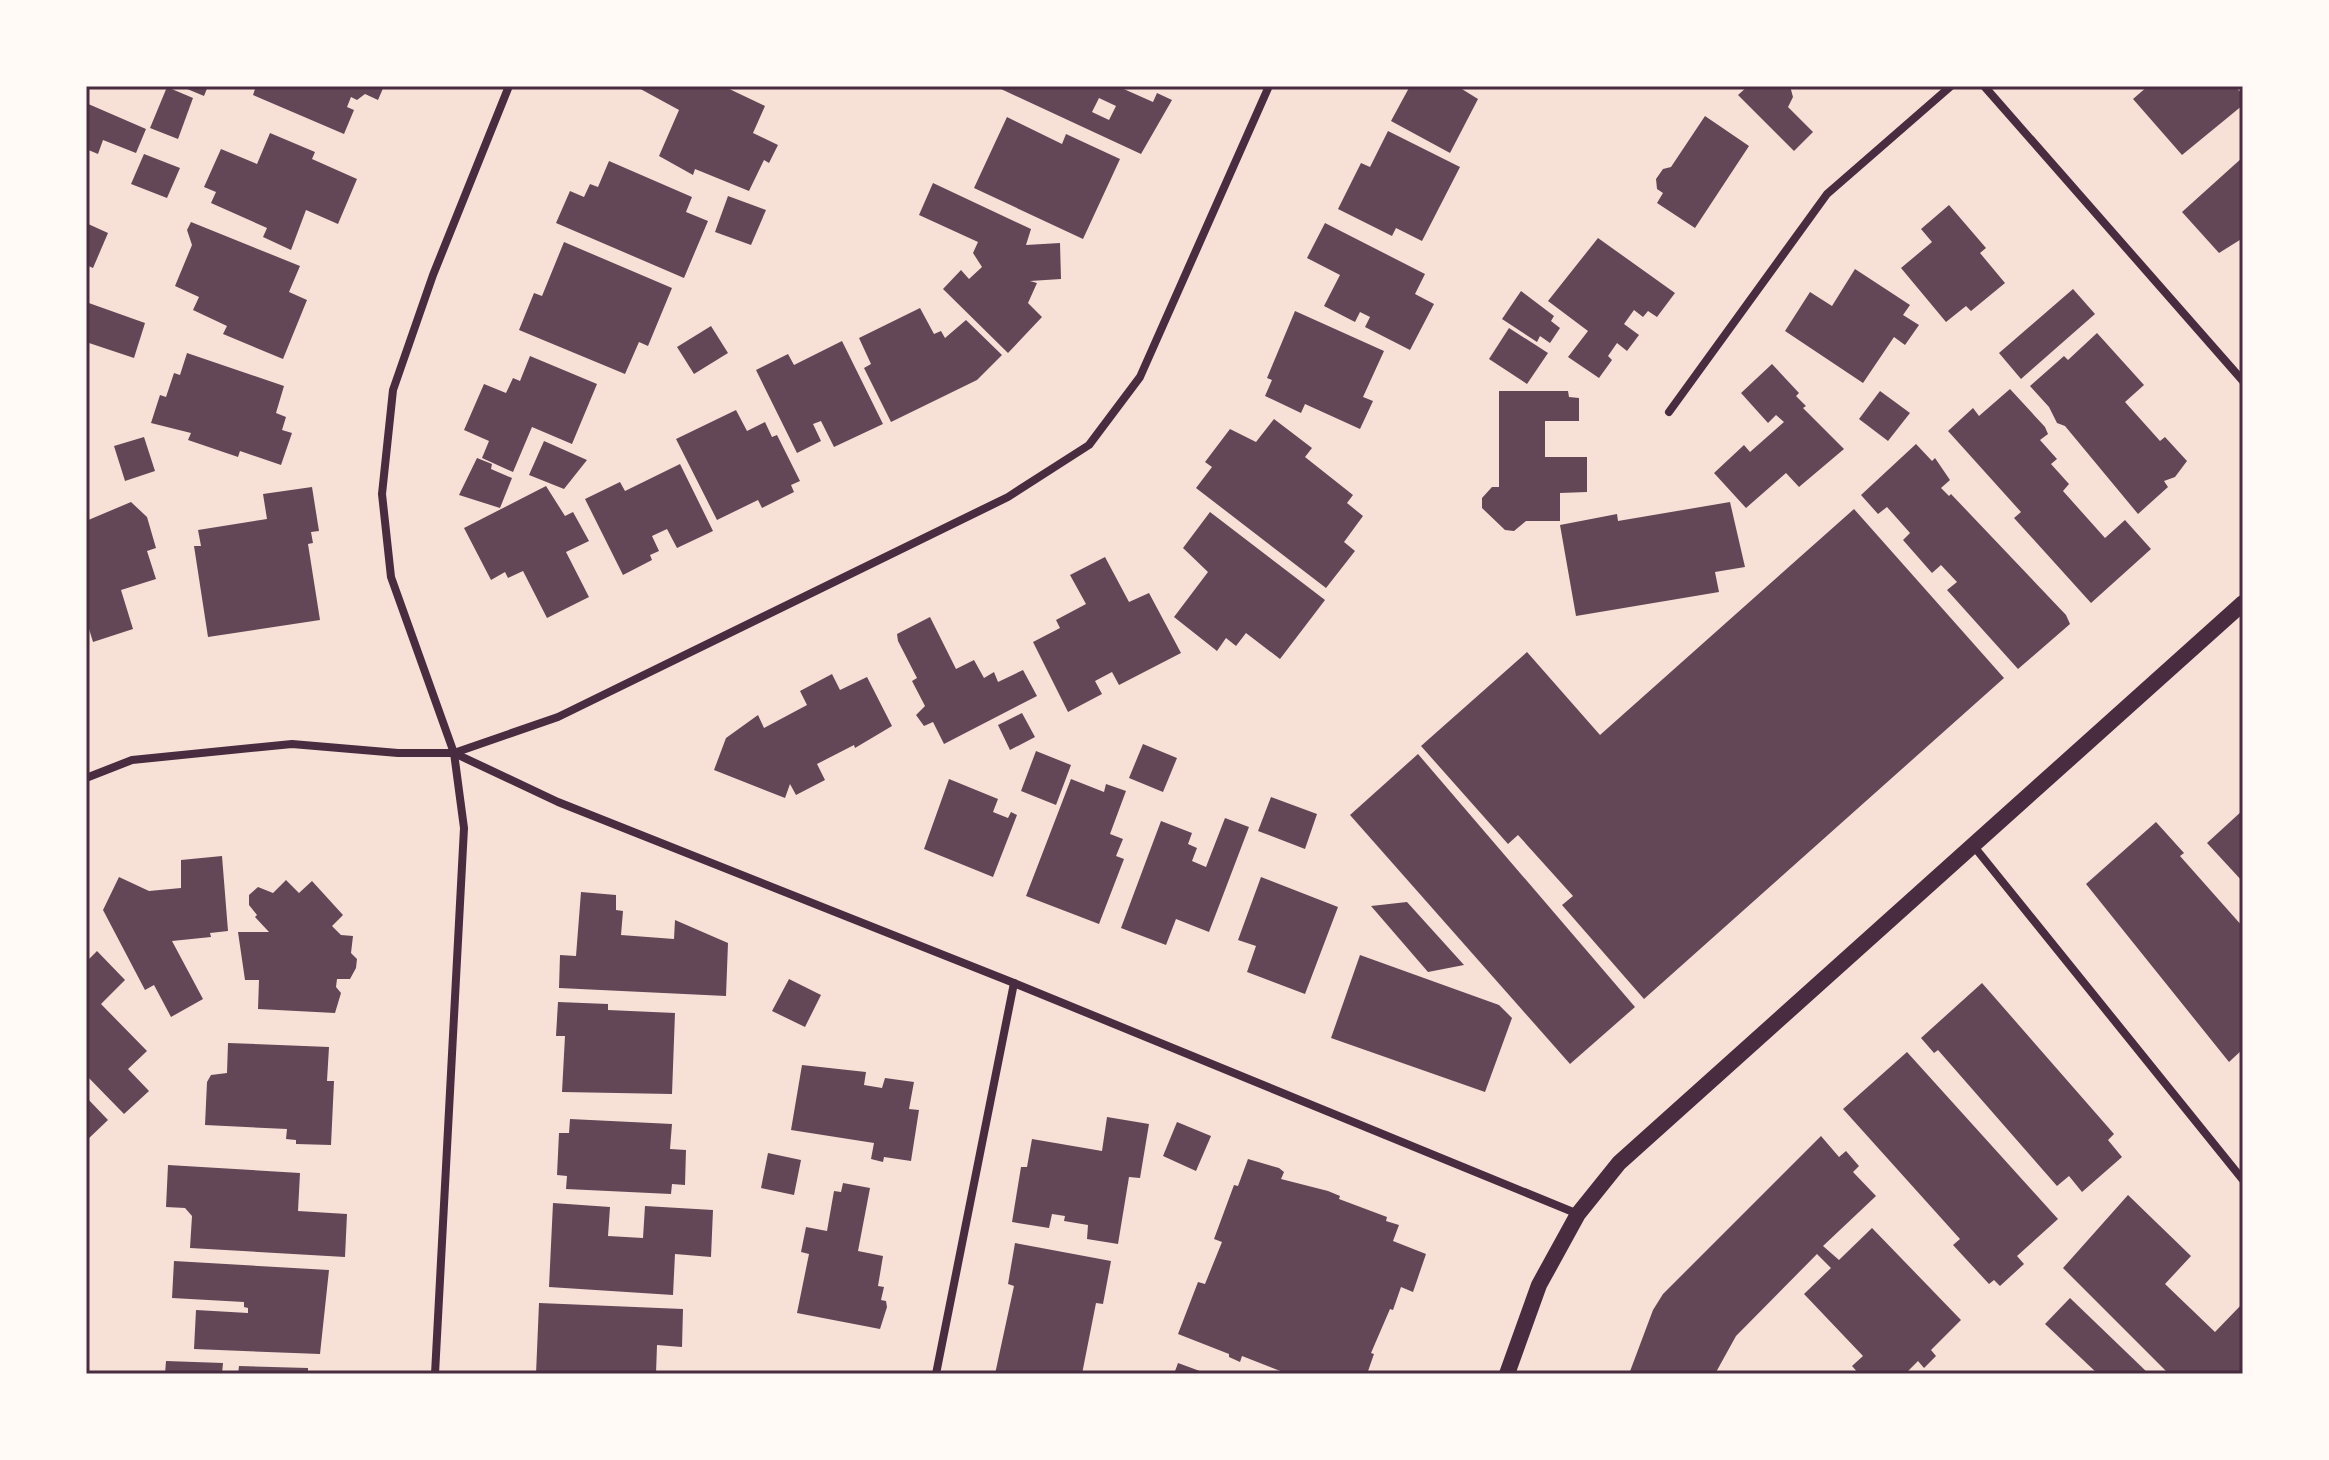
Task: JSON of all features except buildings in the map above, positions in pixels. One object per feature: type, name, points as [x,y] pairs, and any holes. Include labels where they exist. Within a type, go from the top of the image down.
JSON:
[{"type":"main road","points":[[1507,1374],[1539,1285],[1578,1214],[1619,1163],[2243,603]]},
{"type":"street","points":[[435,1374],[464,828],[454,753],[391,577],[382,494],[393,390],[433,275],[509,86]]},
{"type":"street","points":[[86,778],[132,760],[292,744],[398,753],[454,753],[558,717],[1008,497],[1089,445],[1140,377],[1269,86]]},
{"type":"street","points":[[1669,412],[1827,194],[1951,86]]},
{"type":"street","points":[[1984,86],[2243,381]]},
{"type":"street","points":[[454,753],[558,802],[1014,983],[1578,1214]]},
{"type":"street","points":[[1972,843],[2243,1180]]},
{"type":"street","points":[[936,1374],[1014,983]]}]
